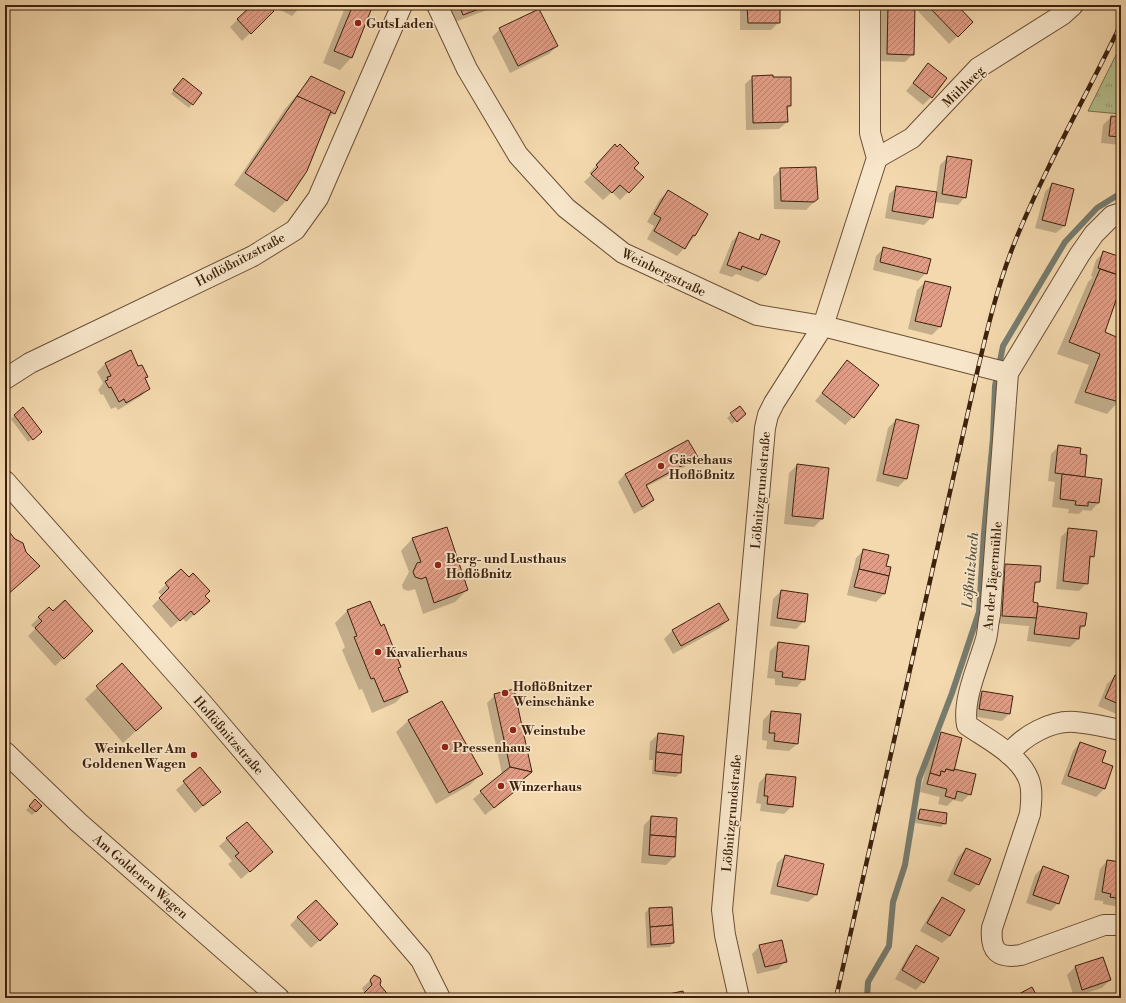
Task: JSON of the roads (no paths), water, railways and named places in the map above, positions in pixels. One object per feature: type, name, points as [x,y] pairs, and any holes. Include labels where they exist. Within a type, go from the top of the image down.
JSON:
[{"type":"street","name":"Hoflößnitzstraße","points":[[5,379],[30,363],[253,256],[295,230],[318,198],[402,5]]},
{"type":"street","name":"Weinbergstraße","points":[[437,5],[467,69],[518,155],[566,208],[623,253],[757,315],[823,326],[1001,372]]},
{"type":"street","points":[[870,5],[870,133],[877,158]]},
{"type":"street","name":"Mühlweg","points":[[877,158],[912,138],[978,68],[1062,14],[1073,5]]},
{"type":"street","name":"Lößnitzgrundstraße","points":[[739,998],[725,935],[722,910],[765,428],[768,414],[774,403],[823,326],[877,158]]},
{"type":"street","name":"An der Jägermühle","points":[[1121,212],[1107,221],[1094,234],[1001,372],[990,615],[986,638],[965,715],[968,725],[1009,754],[1021,766],[1029,780],[1032,796],[1030,814],[992,928],[992,946],[996,952],[1004,955],[1017,956],[1104,925],[1121,924]]},
{"type":"street","name":"Hoflößnitzstraße","points":[[5,481],[202,703],[421,960],[440,998]]},
{"type":"street","points":[[1009,754],[1024,739],[1054,725],[1073,722],[1121,730]]},
{"type":"street","name":"Am Goldenen Wagen","points":[[5,752],[78,822],[279,998]]},
{"type":"waterway","name":"Lößnitzbach","points":[[867,998],[868,982],[889,946],[893,902],[905,865],[919,779],[952,693],[979,612],[984,533],[993,438],[995,386],[1003,346],[1065,242],[1097,208],[1121,193]]},
{"type":"railway","points":[[836,998],[973,390],[997,295],[1009,257],[1028,212],[1053,158],[1121,24]]},
{"type":"place","name":"GutsLaden","points":[[358,23]]},
{"type":"place","name":"Gästehaus Hoflößnitz","points":[[661,466]]},
{"type":"place","name":"Berg- und Lusthaus Hoflößnitz","points":[[438,565]]},
{"type":"place","name":"Kavalierhaus","points":[[378,652]]},
{"type":"place","name":"Hoflößnitzer Weinschänke","points":[[505,693]]},
{"type":"place","name":"Weinstube","points":[[513,730]]},
{"type":"place","name":"Pressenhaus","points":[[445,747]]},
{"type":"place","name":"Weinkeller Am Goldenen Wagen","points":[[194,755]]},
{"type":"place","name":"Winzerhaus","points":[[501,786]]}]
